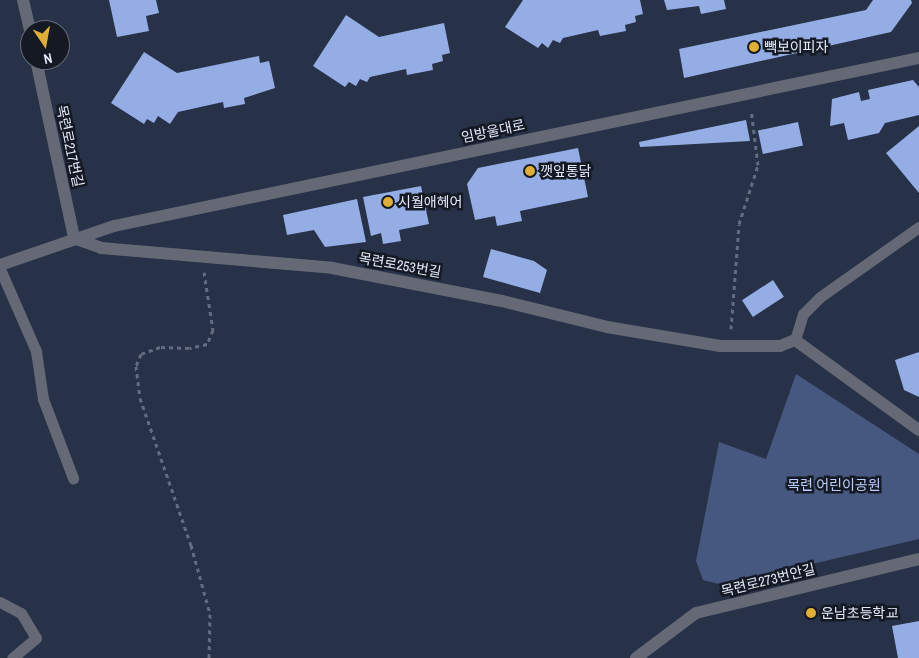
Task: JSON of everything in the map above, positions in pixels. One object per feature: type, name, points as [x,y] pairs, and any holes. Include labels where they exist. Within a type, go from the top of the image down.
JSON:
[{"type":"street","points":[[23,0],[28,20]]},
{"type":"street","name":"임방울대로","points":[[74,238],[203,206],[919,58]]},
{"type":"street","name":"목련로217번길","points":[[38,70],[74,238]]},
{"type":"street","points":[[0,267],[74,238]]},
{"type":"street","name":"목련로253번길","points":[[74,238],[102,248],[201,259],[332,268],[502,301],[607,327],[731,345],[780,346],[795,340]]},
{"type":"street","points":[[795,340],[919,430]]},
{"type":"street","name":"목련로273번안길","points":[[636,658],[696,613],[919,558]]},
{"type":"lane","points":[[795,340],[804,314],[820,297],[919,227]]},
{"type":"lane","points":[[0,267],[36,350],[45,408],[73,478]]},
{"type":"lane","points":[[0,602],[21,613],[36,638],[12,658]]},
{"type":"path","points":[[731,345],[731,302],[739,224],[758,164],[748,93]]},
{"type":"path","points":[[201,259],[213,330],[207,344],[189,348],[160,347],[141,354],[136,366],[140,398],[192,545],[210,614],[210,658]]},
{"type":"green space","name":"목련 어린이공원","points":[[796,374],[919,454],[919,539],[723,585],[703,580],[696,561],[719,442],[766,459]]},
{"type":"building","points":[[109,0],[156,0],[159,13],[146,16],[149,31],[117,37]]},
{"type":"building","points":[[523,0],[640,0],[643,14],[635,16],[636,22],[625,25],[626,31],[600,36],[598,30],[563,38],[560,43],[553,40],[548,48],[542,43],[538,48],[505,27]]},
{"type":"building","points":[[664,0],[724,0],[726,9],[701,14],[699,6],[667,10]]},
{"type":"building","points":[[873,0],[911,0],[912,3],[891,32],[684,78],[679,49],[866,10]]},
{"type":"building","points":[[346,15],[379,37],[444,23],[450,53],[442,55],[443,61],[432,64],[433,70],[407,75],[406,69],[370,77],[367,82],[360,79],[356,86],[349,82],[345,87],[313,66]]},
{"type":"building","points":[[144,52],[177,73],[259,56],[260,63],[269,61],[275,88],[244,98],[245,104],[224,108],[223,102],[178,112],[170,124],[158,116],[154,123],[147,119],[144,124],[111,103]]},
{"type":"building","points":[[913,80],[919,87],[919,115],[885,123],[879,133],[848,140],[844,123],[830,126],[832,99],[859,92],[861,101],[870,99],[868,90]]},
{"type":"building","points":[[746,120],[750,141],[640,147],[639,142]]},
{"type":"building","points":[[798,122],[803,145],[763,154],[758,131]]},
{"type":"building","points":[[919,126],[919,193],[886,153]]},
{"type":"building","points":[[578,148],[588,197],[520,211],[522,221],[497,226],[495,216],[475,220],[467,184],[478,168]]},
{"type":"building","points":[[421,186],[429,224],[399,230],[401,241],[383,244],[381,233],[371,236],[363,197]]},
{"type":"building","points":[[357,199],[366,242],[325,247],[314,230],[287,235],[283,215]]},
{"type":"building","points":[[491,249],[534,261],[547,270],[540,293],[483,277]]},
{"type":"building","points":[[773,280],[784,297],[753,317],[742,300]]},
{"type":"building","points":[[919,352],[919,397],[904,390],[895,360]]},
{"type":"building","points":[[919,621],[919,658],[898,658],[892,626]]},
{"type":"place","name":"빽보이피자","points":[[754,47]]},
{"type":"place","name":"깻잎통닭","points":[[530,171]]},
{"type":"place","name":"시월애헤어","points":[[388,202]]},
{"type":"place","name":"운남초등학교","points":[[811,613]]}]
